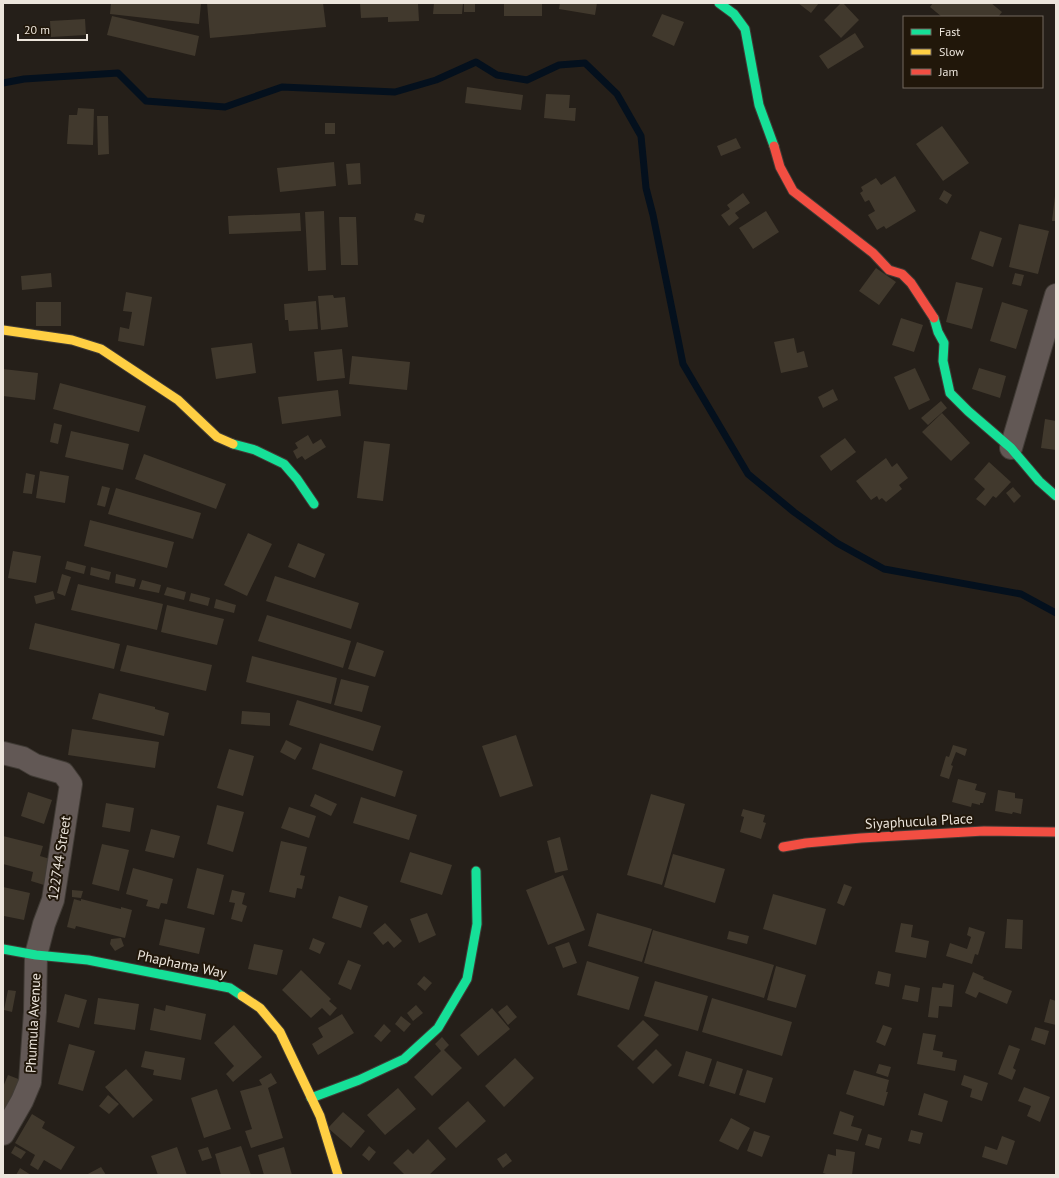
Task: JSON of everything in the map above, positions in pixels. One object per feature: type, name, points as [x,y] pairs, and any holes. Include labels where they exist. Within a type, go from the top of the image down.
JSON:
[{"type":"street","points":[[719,3],[728,8],[745,29],[759,105],[780,167],[793,191],[872,253],[889,270],[902,274],[911,284],[933,315],[938,332],[944,343],[943,361],[950,393],[968,411],[1011,448],[1039,481],[1056,496]]},
{"type":"street","points":[[1011,448],[1056,295]]},
{"type":"street","points":[[3,330],[72,340],[101,349],[178,400],[217,436],[230,443],[255,450],[284,464],[297,479],[314,504]]},
{"type":"street","name":"122744 Street","points":[[3,753],[23,758],[35,765],[63,772],[71,784],[53,900],[44,924],[36,954]]},
{"type":"street","name":"Siyaphucula Place","points":[[783,847],[806,843],[861,838],[984,831],[1056,832]]},
{"type":"street","points":[[311,1098],[359,1080],[404,1059],[438,1028],[467,979],[477,924],[476,871]]},
{"type":"street","name":"Phaphama Way","points":[[3,949],[88,960],[230,988],[260,1008],[280,1032],[320,1116],[338,1175]]},
{"type":"street","name":"Phumula Avenue","points":[[3,1134],[22,1101],[30,1082],[35,1012],[36,954]]},
{"type":"building","points":[[111,3],[201,4],[199,24],[110,14]]},
{"type":"building","points":[[207,3],[323,3],[326,27],[210,38]]},
{"type":"building","points":[[360,3],[418,3],[419,21],[388,22],[388,17],[361,18]]},
{"type":"building","points":[[434,3],[463,3],[462,14],[433,14]]},
{"type":"building","points":[[464,3],[475,3],[475,12],[464,12]]},
{"type":"building","points":[[504,3],[542,3],[542,16],[504,16]]},
{"type":"building","points":[[560,3],[597,3],[595,15],[559,9]]},
{"type":"building","points":[[798,3],[819,3],[811,13]]},
{"type":"building","points":[[841,3],[843,3],[859,20],[841,38],[824,20]]},
{"type":"building","points":[[933,3],[991,3],[1002,12],[999,16],[941,16],[930,7]]},
{"type":"building","points":[[662,14],[684,22],[674,46],[652,36]]},
{"type":"building","points":[[112,16],[199,36],[195,56],[107,35]]},
{"type":"building","points":[[85,19],[86,35],[51,37],[50,21]]},
{"type":"building","points":[[855,33],[864,47],[828,69],[819,56]]},
{"type":"building","points":[[467,87],[523,95],[521,110],[465,103]]},
{"type":"building","points":[[546,94],[570,95],[569,108],[576,108],[575,121],[544,118]]},
{"type":"building","points":[[78,108],[94,109],[93,145],[67,144],[69,115],[77,115]]},
{"type":"building","points":[[97,116],[108,116],[109,154],[98,155]]},
{"type":"building","points":[[325,123],[335,123],[335,134],[325,134]]},
{"type":"building","points":[[942,126],[969,163],[943,181],[916,144]]},
{"type":"building","points":[[736,138],[741,148],[721,156],[717,146]]},
{"type":"building","points":[[334,162],[336,186],[280,192],[277,168]]},
{"type":"building","points":[[360,163],[361,184],[348,185],[346,164]]},
{"type":"building","points":[[895,176],[916,211],[886,229],[884,226],[877,230],[868,215],[875,211],[869,200],[865,202],[860,193],[863,191],[861,187],[876,178],[881,185]]},
{"type":"building","points":[[944,190],[952,195],[947,204],[939,199]]},
{"type":"building","points":[[743,193],[750,203],[735,213],[739,218],[729,226],[721,215],[730,209],[727,205]]},
{"type":"building","points":[[1055,196],[1056,221],[1052,221]]},
{"type":"building","points":[[324,211],[326,270],[308,271],[305,212]]},
{"type":"building","points":[[766,211],[779,232],[753,249],[739,228]]},
{"type":"building","points":[[300,213],[301,231],[229,234],[228,216]]},
{"type":"building","points":[[416,213],[425,215],[423,223],[414,220]]},
{"type":"building","points":[[339,217],[356,217],[358,265],[341,265]]},
{"type":"building","points":[[1019,224],[1049,231],[1038,274],[1009,267]]},
{"type":"building","points":[[980,231],[1002,238],[993,267],[971,259]]},
{"type":"building","points":[[876,268],[896,282],[879,305],[859,291]]},
{"type":"building","points":[[51,273],[52,287],[22,290],[21,276]]},
{"type":"building","points":[[1015,273],[1024,275],[1021,286],[1012,284]]},
{"type":"building","points":[[956,282],[983,288],[972,329],[946,322]]},
{"type":"building","points":[[126,292],[152,297],[144,346],[118,341],[120,327],[129,329],[132,312],[123,311]]},
{"type":"building","points":[[333,295],[334,298],[345,297],[348,327],[321,330],[318,296]]},
{"type":"building","points":[[316,301],[318,329],[289,331],[288,320],[285,320],[284,304]]},
{"type":"building","points":[[36,302],[61,302],[61,326],[36,326]]},
{"type":"building","points":[[1002,302],[1028,310],[1016,349],[990,341]]},
{"type":"building","points":[[901,318],[923,325],[914,352],[892,345]]},
{"type":"building","points":[[794,338],[797,353],[804,351],[808,367],[781,373],[774,342]]},
{"type":"building","points":[[252,343],[256,373],[216,379],[211,348]]},
{"type":"building","points":[[342,349],[345,378],[317,381],[314,352]]},
{"type":"building","points":[[352,356],[410,362],[407,390],[349,384]]},
{"type":"building","points":[[915,368],[930,400],[909,410],[894,377]]},
{"type":"building","points":[[979,368],[1006,376],[1000,398],[972,389]]},
{"type":"building","points":[[3,369],[38,373],[35,400],[3,396]]},
{"type":"building","points":[[60,383],[146,406],[139,432],[53,409]]},
{"type":"building","points":[[833,389],[838,400],[823,408],[818,397]]},
{"type":"building","points":[[338,390],[341,416],[282,424],[278,397]]},
{"type":"building","points":[[941,401],[947,408],[928,425],[921,418]]},
{"type":"building","points":[[942,413],[970,443],[951,461],[922,432]]},
{"type":"building","points":[[1045,419],[1056,421],[1056,450],[1041,448]]},
{"type":"building","points":[[54,423],[62,425],[58,444],[50,442]]},
{"type":"building","points":[[71,431],[129,444],[123,470],[65,457]]},
{"type":"building","points":[[308,435],[313,444],[321,439],[326,447],[305,460],[302,456],[297,459],[293,451],[298,448],[295,443]]},
{"type":"building","points":[[845,438],[856,452],[831,471],[820,456]]},
{"type":"building","points":[[364,441],[390,444],[383,501],[357,498]]},
{"type":"building","points":[[144,454],[226,484],[216,509],[135,479]]},
{"type":"building","points":[[886,458],[892,467],[897,463],[908,478],[899,485],[902,489],[886,502],[882,498],[879,500],[877,496],[871,500],[856,481]]},
{"type":"building","points":[[989,462],[1011,482],[996,498],[993,496],[985,506],[976,499],[985,489],[974,479]]},
{"type":"building","points":[[40,471],[69,476],[65,503],[36,498]]},
{"type":"building","points":[[26,473],[35,475],[32,494],[23,493]]},
{"type":"building","points":[[102,486],[110,488],[105,507],[97,505]]},
{"type":"building","points":[[1013,487],[1021,496],[1014,503],[1006,493]]},
{"type":"building","points":[[116,488],[201,513],[193,539],[108,514]]},
{"type":"building","points":[[90,520],[174,542],[167,568],[84,546]]},
{"type":"building","points":[[248,533],[272,544],[247,596],[224,585]]},
{"type":"building","points":[[298,543],[325,554],[315,578],[288,567]]},
{"type":"building","points":[[13,551],[41,556],[36,583],[8,578]]},
{"type":"building","points":[[67,561],[86,566],[84,574],[65,569]]},
{"type":"building","points":[[91,567],[111,572],[109,580],[90,575]]},
{"type":"building","points":[[62,574],[71,577],[65,596],[57,593]]},
{"type":"building","points":[[116,574],[136,579],[134,587],[115,583]]},
{"type":"building","points":[[275,576],[359,603],[351,629],[266,601]]},
{"type":"building","points":[[142,580],[161,585],[159,593],[139,589]]},
{"type":"building","points":[[78,584],[163,604],[157,630],[71,610]]},
{"type":"building","points":[[167,587],[186,592],[184,600],[164,595]]},
{"type":"building","points":[[53,591],[55,599],[36,604],[34,596]]},
{"type":"building","points":[[191,593],[210,598],[208,606],[189,601]]},
{"type":"building","points":[[216,599],[236,605],[234,613],[214,608]]},
{"type":"building","points":[[167,605],[224,619],[217,645],[161,632]]},
{"type":"building","points":[[267,615],[351,641],[343,668],[258,641]]},
{"type":"building","points":[[35,623],[120,644],[114,669],[29,649]]},
{"type":"building","points":[[357,642],[384,651],[375,677],[348,669]]},
{"type":"building","points":[[127,645],[212,665],[206,691],[120,671]]},
{"type":"building","points":[[252,656],[337,678],[331,704],[246,682]]},
{"type":"building","points":[[341,679],[369,686],[362,712],[334,705]]},
{"type":"building","points":[[99,693],[155,707],[155,709],[169,713],[164,736],[92,719]]},
{"type":"building","points":[[297,700],[381,726],[373,751],[289,725]]},
{"type":"building","points":[[242,711],[270,713],[270,726],[241,724]]},
{"type":"building","points":[[72,729],[159,742],[155,768],[68,755]]},
{"type":"building","points":[[516,735],[533,786],[500,797],[482,746]]},
{"type":"building","points":[[286,740],[302,748],[295,760],[280,752]]},
{"type":"building","points":[[320,743],[403,771],[395,797],[312,769]]},
{"type":"building","points":[[953,745],[967,749],[965,756],[956,752],[951,765],[953,766],[949,779],[940,776],[946,756],[949,757]]},
{"type":"building","points":[[229,749],[254,756],[243,796],[217,788]]},
{"type":"building","points":[[958,779],[977,784],[975,790],[986,793],[983,803],[980,803],[980,805],[972,803],[971,807],[952,802]]},
{"type":"building","points":[[998,790],[1015,793],[1015,798],[1023,799],[1021,814],[995,811]]},
{"type":"building","points":[[28,792],[52,800],[44,824],[21,816]]},
{"type":"building","points":[[315,794],[337,804],[331,816],[310,806]]},
{"type":"building","points":[[651,794],[685,804],[662,885],[627,875]]},
{"type":"building","points":[[361,797],[417,815],[409,840],[353,823]]},
{"type":"building","points":[[106,803],[134,808],[130,832],[102,827]]},
{"type":"building","points":[[217,805],[244,812],[233,852],[207,844]]},
{"type":"building","points":[[289,807],[316,816],[309,838],[281,828]]},
{"type":"building","points":[[743,809],[765,815],[763,822],[766,823],[761,839],[740,832],[744,817],[741,816]]},
{"type":"building","points":[[151,829],[180,836],[174,858],[145,851]]},
{"type":"building","points":[[3,836],[43,846],[40,856],[50,859],[44,885],[31,881],[33,872],[3,864]]},
{"type":"building","points":[[560,837],[568,870],[555,873],[547,841]]},
{"type":"building","points":[[281,841],[307,847],[300,875],[305,876],[302,889],[297,888],[295,898],[269,892]]},
{"type":"building","points":[[102,844],[129,850],[119,891],[92,884]]},
{"type":"building","points":[[410,852],[452,865],[442,895],[400,882]]},
{"type":"building","points":[[673,854],[725,869],[715,903],[664,887]]},
{"type":"building","points":[[133,868],[173,879],[167,904],[161,903],[159,909],[146,906],[148,900],[126,894]]},
{"type":"building","points":[[197,868],[224,875],[214,915],[187,908]]},
{"type":"building","points":[[563,875],[585,930],[548,945],[526,890]]},
{"type":"building","points":[[844,884],[852,887],[844,906],[837,903]]},
{"type":"building","points":[[3,887],[30,893],[24,920],[4,916],[3,919]]},
{"type":"building","points":[[72,890],[83,891],[81,898],[72,897]]},
{"type":"building","points":[[232,890],[245,893],[242,904],[247,906],[242,922],[231,919],[235,903],[229,902]]},
{"type":"building","points":[[773,894],[826,909],[816,945],[763,929]]},
{"type":"building","points":[[339,896],[368,906],[361,928],[332,918]]},
{"type":"building","points":[[74,899],[81,901],[81,899],[121,909],[121,907],[132,910],[125,938],[76,926],[75,929],[67,927]]},
{"type":"building","points":[[427,913],[436,935],[419,943],[410,919]]},
{"type":"building","points":[[597,913],[652,929],[642,962],[588,946]]},
{"type":"building","points":[[165,919],[205,928],[199,954],[159,945]]},
{"type":"building","points":[[1007,919],[1023,920],[1022,949],[1005,948]]},
{"type":"building","points":[[385,923],[402,941],[394,948],[388,941],[383,945],[373,933]]},
{"type":"building","points":[[901,923],[913,925],[911,937],[929,941],[926,958],[895,952]]},
{"type":"building","points":[[969,927],[985,932],[978,955],[975,954],[972,964],[946,956],[950,943],[967,949],[971,937],[967,935]]},
{"type":"building","points":[[653,930],[774,965],[764,998],[644,963]]},
{"type":"building","points":[[729,931],[749,936],[747,944],[727,939]]},
{"type":"building","points":[[121,938],[124,946],[115,951],[110,944],[111,939]]},
{"type":"building","points":[[313,938],[325,943],[320,954],[309,949]]},
{"type":"building","points":[[569,942],[577,963],[563,968],[555,947]]},
{"type":"building","points":[[254,944],[283,950],[277,975],[248,969]]},
{"type":"building","points":[[348,960],[361,965],[351,990],[338,984]]},
{"type":"building","points":[[587,961],[639,977],[629,1010],[577,995]]},
{"type":"building","points":[[776,966],[806,975],[796,1008],[767,1000]]},
{"type":"building","points":[[301,970],[331,999],[329,1001],[337,1008],[330,1016],[322,1008],[311,1018],[282,990]]},
{"type":"building","points":[[878,971],[891,974],[889,987],[875,984]]},
{"type":"building","points":[[973,972],[984,977],[983,979],[1012,991],[1007,1004],[979,992],[976,998],[965,993]]},
{"type":"building","points":[[424,976],[432,983],[425,991],[417,984]]},
{"type":"building","points":[[655,981],[708,996],[698,1031],[644,1016]]},
{"type":"building","points":[[943,983],[954,985],[952,1007],[939,1006],[938,1018],[928,1017],[932,987],[942,988]]},
{"type":"building","points":[[905,985],[920,988],[918,1002],[902,999]]},
{"type":"building","points":[[8,990],[16,991],[12,1012],[4,1010]]},
{"type":"building","points":[[65,994],[87,1000],[79,1028],[57,1022]]},
{"type":"building","points":[[98,998],[139,1004],[135,1030],[94,1024]]},
{"type":"building","points":[[712,998],[792,1022],[782,1056],[702,1032]]},
{"type":"building","points":[[1050,999],[1056,1001],[1056,1025],[1044,1022]]},
{"type":"building","points":[[166,1005],[206,1014],[201,1040],[150,1030],[154,1008],[165,1011]]},
{"type":"building","points":[[416,1005],[423,1013],[413,1021],[407,1013]]},
{"type":"building","points":[[507,1005],[517,1017],[508,1025],[498,1012]]},
{"type":"building","points":[[492,1008],[510,1029],[478,1056],[460,1035]]},
{"type":"building","points":[[342,1014],[354,1033],[318,1055],[312,1044],[323,1037],[318,1028]]},
{"type":"building","points":[[401,1016],[411,1024],[404,1032],[395,1024]]},
{"type":"building","points":[[643,1020],[659,1035],[633,1061],[617,1046]]},
{"type":"building","points":[[384,1024],[391,1031],[381,1042],[374,1036]]},
{"type":"building","points":[[234,1025],[262,1057],[233,1082],[226,1074],[234,1066],[214,1043]]},
{"type":"building","points":[[883,1025],[892,1028],[885,1046],[876,1042]]},
{"type":"building","points":[[1035,1027],[1049,1031],[1045,1045],[1031,1040]]},
{"type":"building","points":[[923,1033],[936,1035],[933,1050],[943,1052],[942,1057],[957,1060],[955,1071],[917,1064]]},
{"type":"building","points":[[442,1037],[449,1045],[444,1050],[462,1068],[432,1096],[414,1077],[441,1051],[435,1044]]},
{"type":"building","points":[[69,1044],[95,1051],[83,1091],[58,1084]]},
{"type":"building","points":[[1009,1045],[1020,1049],[1013,1068],[1016,1070],[1012,1080],[998,1074]]},
{"type":"building","points":[[656,1049],[672,1065],[653,1084],[637,1068]]},
{"type":"building","points":[[145,1051],[185,1058],[181,1080],[153,1075],[154,1070],[141,1067]]},
{"type":"building","points":[[686,1051],[712,1059],[704,1084],[678,1076]]},
{"type":"building","points":[[515,1058],[534,1078],[504,1107],[485,1086]]},
{"type":"building","points":[[717,1061],[743,1069],[735,1094],[709,1086]]},
{"type":"building","points":[[879,1064],[891,1067],[888,1077],[876,1073]]},
{"type":"building","points":[[126,1069],[153,1100],[133,1118],[105,1087]]},
{"type":"building","points":[[747,1070],[773,1078],[765,1103],[739,1095]]},
{"type":"building","points":[[854,1070],[889,1080],[886,1092],[888,1092],[884,1106],[846,1094]]},
{"type":"building","points":[[271,1073],[277,1083],[268,1088],[283,1138],[251,1148],[245,1131],[252,1129],[240,1091],[262,1085],[259,1080]]},
{"type":"building","points":[[8,1075],[21,1080],[9,1111],[3,1109],[3,1087]]},
{"type":"building","points":[[964,1075],[988,1083],[982,1101],[970,1097],[972,1089],[961,1085]]},
{"type":"building","points":[[1024,1087],[1050,1097],[1040,1122],[1027,1116],[1031,1106],[1018,1101]]},
{"type":"building","points":[[398,1088],[416,1109],[385,1135],[367,1115]]},
{"type":"building","points":[[217,1089],[231,1129],[204,1138],[191,1098]]},
{"type":"building","points":[[924,1093],[948,1101],[942,1122],[918,1115]]},
{"type":"building","points":[[108,1095],[119,1104],[109,1114],[99,1106]]},
{"type":"building","points":[[468,1101],[486,1121],[456,1148],[438,1128]]},
{"type":"building","points":[[840,1111],[854,1116],[851,1126],[862,1129],[858,1141],[833,1134]]},
{"type":"building","points":[[343,1112],[365,1131],[351,1148],[328,1128]]},
{"type":"building","points":[[32,1114],[45,1122],[42,1128],[75,1147],[61,1170],[44,1160],[38,1170],[30,1165],[35,1155],[15,1143]]},
{"type":"building","points":[[731,1118],[750,1128],[738,1150],[719,1141]]},
{"type":"building","points":[[911,1130],[923,1133],[920,1144],[908,1141]]},
{"type":"building","points":[[754,1131],[770,1136],[762,1157],[747,1151]]},
{"type":"building","points":[[868,1134],[882,1138],[879,1149],[865,1145]]},
{"type":"building","points":[[1002,1136],[1015,1141],[1007,1165],[982,1157],[985,1146],[997,1150]]},
{"type":"building","points":[[428,1139],[446,1159],[429,1175],[405,1175],[393,1163],[408,1149],[413,1154]]},
{"type":"building","points":[[15,1146],[26,1152],[21,1159],[11,1153]]},
{"type":"building","points":[[241,1146],[251,1175],[221,1175],[215,1154]]},
{"type":"building","points":[[369,1146],[376,1152],[369,1161],[362,1155]]},
{"type":"building","points":[[177,1147],[187,1175],[158,1175],[151,1156]]},
{"type":"building","points":[[208,1147],[212,1158],[202,1161],[198,1150]]},
{"type":"building","points":[[284,1147],[292,1175],[264,1175],[258,1155]]},
{"type":"building","points":[[836,1149],[855,1152],[852,1175],[829,1175],[823,1173],[828,1154],[836,1156]]},
{"type":"building","points":[[506,1153],[512,1161],[503,1168],[497,1159]]},
{"type":"building","points":[[101,1167],[106,1175],[86,1175]]},
{"type":"building","points":[[20,1168],[31,1175],[16,1175]]},
{"type":"waterway","points":[[3,83],[24,79],[118,73],[146,101],[225,107],[282,87],[395,92],[436,80],[476,62],[497,75],[527,80],[559,65],[585,63],[617,94],[641,136],[646,188],[653,215],[683,364],[748,474],[794,512],[837,543],[884,569],[1021,594],[1056,613]]},
{"type":"traffic: fast","points":[[719,3],[734,14],[745,29],[759,105],[774,146]]},
{"type":"traffic: fast","points":[[934,318],[938,332],[944,343],[943,361],[950,393],[968,411],[1011,448],[1039,481],[1056,496]]},
{"type":"traffic: fast","points":[[233,444],[255,450],[284,464],[297,479],[314,504]]},
{"type":"traffic: fast","points":[[311,1098],[359,1080],[404,1059],[438,1028],[467,979],[477,924],[476,871]]},
{"type":"traffic: fast","points":[[3,949],[36,955],[88,960],[230,988],[242,996]]},
{"type":"traffic: slow","points":[[3,330],[72,340],[101,349],[178,400],[217,437],[233,444]]},
{"type":"traffic: slow","points":[[242,996],[260,1008],[280,1032],[320,1116],[338,1175]]},
{"type":"traffic: jam","points":[[774,146],[780,167],[793,191],[873,253],[889,270],[902,274],[911,283],[934,318]]},
{"type":"traffic: jam","points":[[783,847],[806,843],[861,838],[984,831],[1056,832]]}]
